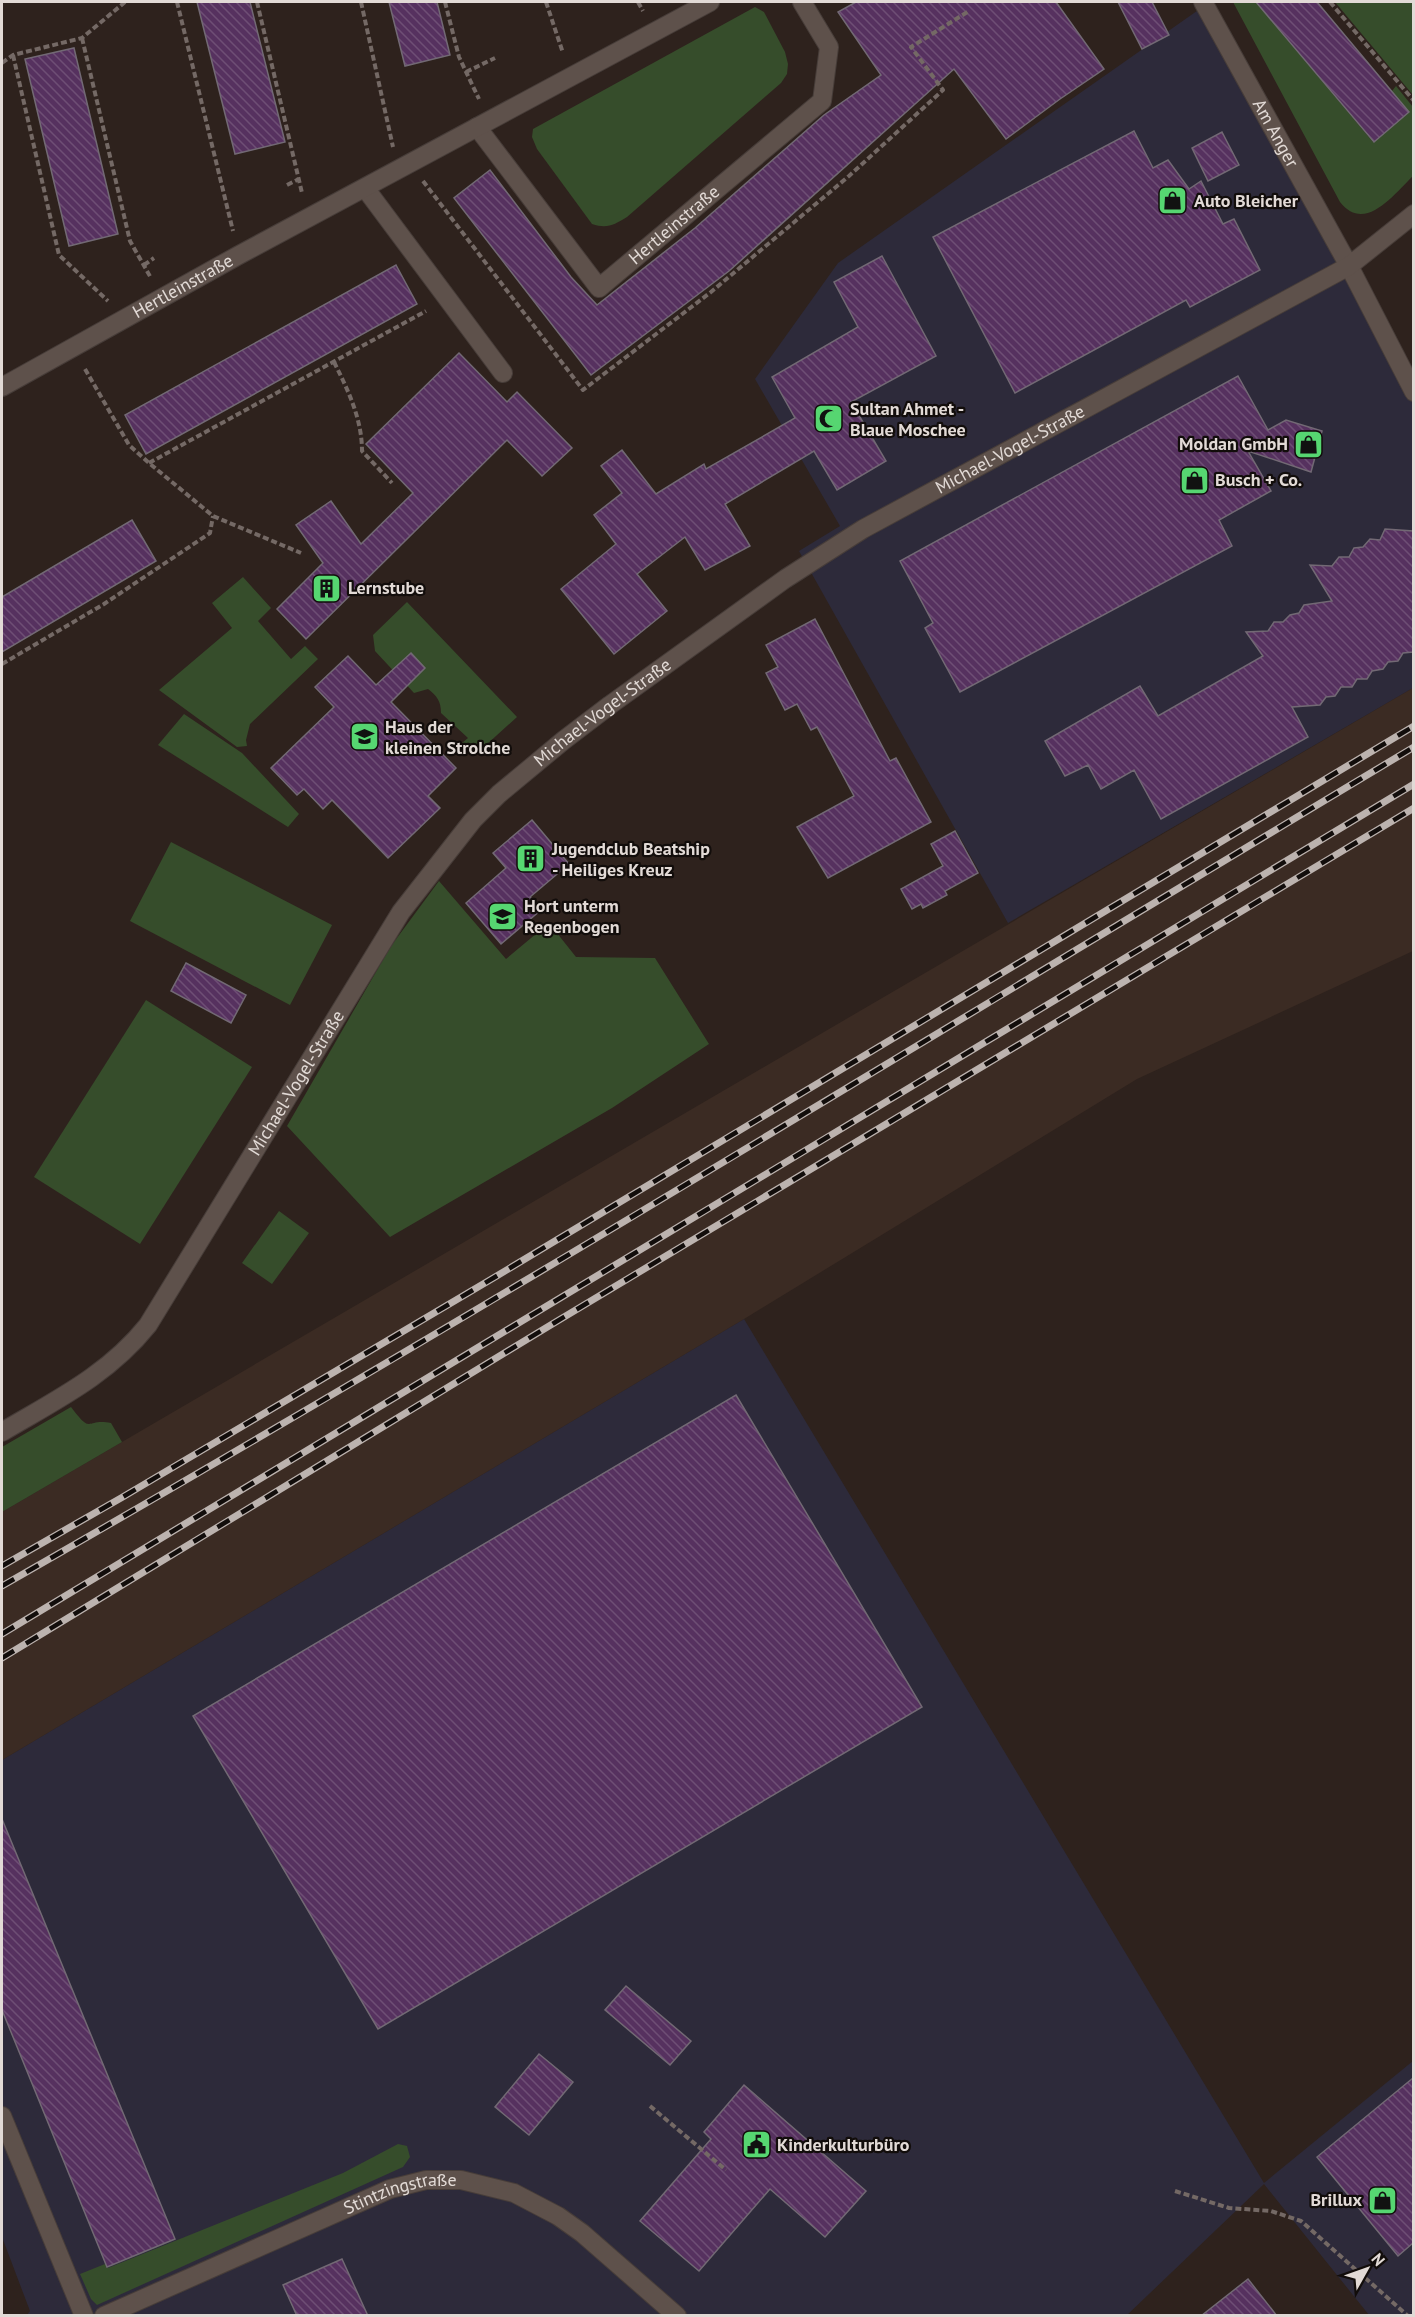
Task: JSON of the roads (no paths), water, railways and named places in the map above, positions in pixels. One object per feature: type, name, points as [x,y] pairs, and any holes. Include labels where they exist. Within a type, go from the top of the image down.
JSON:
[{"type":"street","name":"Hertleinstraße","points":[[2,387],[239,255],[710,2]]},
{"type":"street","name":"Hertleinstraße","points":[[483,124],[600,288],[822,101],[829,47],[802,2]]},
{"type":"street","name":"Am Anger","points":[[1203,2],[1349,266],[1413,392]]},
{"type":"street","points":[[365,188],[503,373]]},
{"type":"street","name":"Michael-Vogel-Straße","points":[[2,1432],[96,1376],[131,1347],[148,1325],[401,912],[473,820],[499,794],[610,705],[785,579],[863,529],[1349,266],[1413,214]]},
{"type":"street","points":[[2,2116],[84,2316]]},
{"type":"street","name":"Stintzingstraße","points":[[104,2316],[390,2189],[426,2180],[461,2180],[514,2193],[558,2216],[582,2233],[677,2316]]},
{"type":"railway","points":[[2,1566],[495,1277],[1414,726]]},
{"type":"railway","points":[[2,1586],[534,1276],[1414,747]]},
{"type":"railway","points":[[2,1634],[1414,784]]},
{"type":"railway","points":[[2,1658],[554,1323],[1414,808]]},
{"type":"place","name":"Auto Bleicher","points":[[1173,201]]},
{"type":"place","name":"Sultan Ahmet - Blaue Moschee","points":[[829,419]]},
{"type":"place","name":"Moldan GmbH","points":[[1309,444]]},
{"type":"place","name":"Busch + Co.","points":[[1194,480]]},
{"type":"place","name":"Lernstube","points":[[327,588]]},
{"type":"place","name":"Haus der kleinen Strolche","points":[[364,737]]},
{"type":"place","name":"Jugendclub Beatship - Heiliges Kreuz","points":[[531,859]]},
{"type":"place","name":"Hort unterm Regenbogen","points":[[503,916]]},
{"type":"place","name":"Kinderkulturbüro","points":[[756,2145]]},
{"type":"place","name":"Brillux","points":[[1383,2200]]}]
